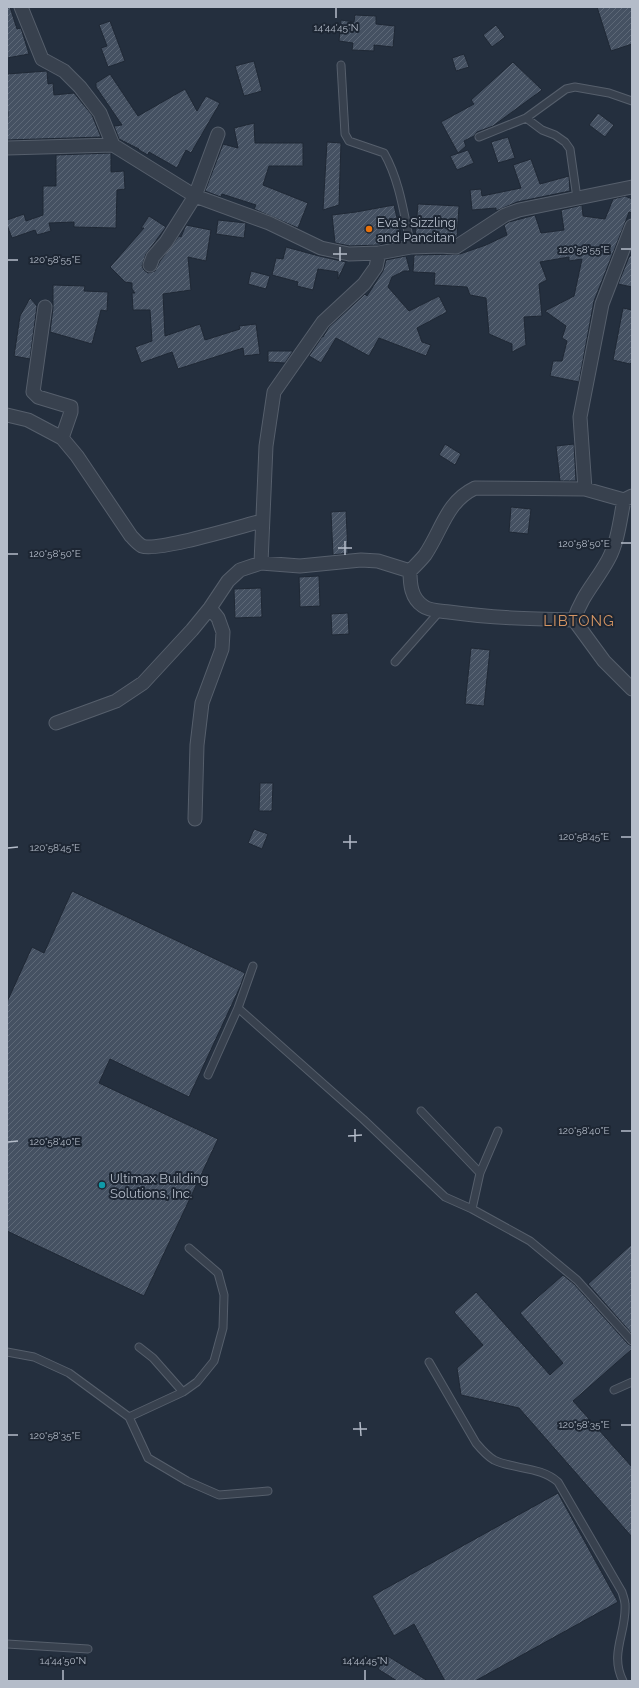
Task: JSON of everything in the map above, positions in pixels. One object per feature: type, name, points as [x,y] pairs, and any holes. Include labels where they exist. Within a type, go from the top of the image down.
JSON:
[{"type":"street","points":[[21,7],[42,59],[64,71],[80,87],[100,113],[113,145]]},
{"type":"street","points":[[150,265],[195,196],[218,134]]},
{"type":"street","points":[[7,148],[113,145],[195,196],[269,223],[321,248],[349,254],[379,253],[411,247],[456,247],[505,215],[520,210],[632,187]]},
{"type":"street","points":[[585,489],[580,417],[602,304],[632,226]]},
{"type":"street","points":[[261,564],[266,446],[274,392],[323,322],[364,284],[376,267],[379,253]]},
{"type":"street","points":[[44,307],[33,392],[38,397],[71,407],[71,412],[62,438]]},
{"type":"street","points":[[7,415],[28,420],[62,438],[77,456],[130,536],[142,546],[157,547],[172,544],[262,521]]},
{"type":"street","points":[[475,488],[585,489],[628,498],[608,560],[579,605],[574,620],[484,617],[423,607],[413,595],[410,584],[410,571],[424,555],[455,501],[464,493],[475,488]]},
{"type":"street","points":[[56,723],[116,701],[143,683],[210,608],[228,581],[240,570],[261,564],[300,566],[361,560],[378,561],[410,571]]},
{"type":"street","points":[[195,819],[197,745],[202,703],[222,649],[223,632],[218,618],[210,608]]},
{"type":"street","points":[[574,620],[604,660],[632,689]]},
{"type":"lane","points":[[341,65],[345,134],[349,141],[384,153],[391,166],[403,208],[411,247]]},
{"type":"lane","points":[[479,137],[526,118],[566,89],[575,87],[608,93],[632,101]]},
{"type":"lane","points":[[526,118],[542,130],[555,135],[566,142],[570,149],[577,198]]},
{"type":"lane","points":[[395,662],[440,611]]},
{"type":"lane","points":[[208,1075],[238,1008],[254,966]]},
{"type":"lane","points":[[238,1008],[363,1119],[445,1197],[472,1209],[530,1241],[572,1275],[632,1341]]},
{"type":"lane","points":[[421,1111],[480,1173]]},
{"type":"lane","points":[[472,1209],[480,1173],[498,1131]]},
{"type":"lane","points":[[129,1417],[183,1392],[197,1382],[214,1361],[224,1328],[224,1295],[218,1273],[189,1248]]},
{"type":"lane","points":[[139,1347],[153,1358],[183,1392]]},
{"type":"lane","points":[[7,1352],[34,1357],[69,1373],[129,1417],[148,1458],[187,1481],[219,1495],[268,1491]]},
{"type":"lane","points":[[429,1362],[476,1443],[484,1452],[494,1460],[550,1475],[558,1482],[622,1592],[625,1605],[617,1653],[618,1668],[623,1681]]},
{"type":"lane","points":[[614,1390],[632,1382]]},
{"type":"lane","points":[[7,1644],[88,1649]]},
{"type":"building","points":[[7,7],[10,7],[17,29],[21,28],[29,54],[7,58]]},
{"type":"building","points":[[597,7],[632,7],[632,44],[611,51]]},
{"type":"building","points":[[355,15],[376,16],[376,24],[395,26],[393,47],[374,45],[374,51],[352,50],[353,43],[339,41],[341,20],[354,22]]},
{"type":"building","points":[[110,21],[125,61],[108,67],[101,48],[107,46],[99,25]]},
{"type":"building","points":[[496,25],[505,37],[492,47],[483,35]]},
{"type":"building","points":[[464,54],[469,67],[456,71],[452,58]]},
{"type":"building","points":[[254,61],[262,91],[244,96],[235,66]]},
{"type":"building","points":[[513,62],[542,90],[493,126],[477,132],[474,136],[464,141],[466,146],[458,153],[441,122],[474,104],[471,100]]},
{"type":"building","points":[[47,71],[48,84],[53,83],[54,95],[74,93],[92,115],[101,137],[7,140],[7,74]]},
{"type":"building","points":[[110,74],[138,116],[185,89],[197,111],[206,96],[220,103],[191,153],[186,150],[177,168],[149,152],[148,155],[119,139],[114,126],[122,125],[96,87],[96,83]]},
{"type":"building","points":[[598,113],[614,125],[605,137],[589,125]]},
{"type":"building","points":[[254,123],[255,143],[303,143],[303,166],[269,166],[263,185],[308,203],[298,228],[254,209],[256,205],[222,194],[221,197],[205,191],[223,144],[238,148],[234,128]]},
{"type":"building","points":[[508,137],[515,158],[498,163],[491,142]]},
{"type":"building","points":[[327,142],[341,143],[339,205],[323,210]]},
{"type":"building","points":[[468,150],[474,163],[457,170],[450,156]]},
{"type":"building","points":[[111,153],[111,172],[124,171],[125,189],[117,190],[116,228],[74,227],[74,222],[49,223],[51,231],[37,235],[35,230],[12,238],[7,225],[7,220],[24,214],[26,221],[43,215],[43,186],[56,186],[56,155]]},
{"type":"building","points":[[531,159],[540,184],[569,176],[570,191],[517,202],[496,211],[496,208],[472,210],[470,190],[481,189],[482,196],[521,188],[513,165]]},
{"type":"building","points":[[625,196],[632,199],[632,213],[629,212],[594,301],[579,382],[550,376],[553,361],[562,361],[567,341],[562,338],[566,326],[545,311],[574,296],[582,259],[569,261],[569,257],[540,262],[547,280],[539,284],[542,316],[524,317],[526,345],[512,352],[512,344],[489,334],[486,298],[470,295],[467,287],[434,285],[435,273],[413,272],[414,255],[460,254],[486,245],[507,235],[504,225],[509,222],[535,215],[541,233],[564,230],[561,210],[582,205],[583,216],[605,219],[613,199]]},
{"type":"building","points":[[418,204],[459,206],[457,237],[454,239],[415,239]]},
{"type":"building","points":[[394,205],[402,240],[379,245],[350,246],[335,243],[332,215]]},
{"type":"building","points":[[149,216],[166,227],[146,254],[142,266],[148,273],[155,271],[160,261],[179,236],[181,237],[186,225],[211,230],[206,261],[188,257],[191,290],[163,294],[165,336],[200,324],[205,340],[240,329],[239,326],[256,324],[260,354],[244,356],[243,348],[178,369],[172,352],[141,363],[135,347],[152,341],[150,310],[133,310],[132,293],[135,293],[132,289],[132,283],[125,282],[110,267],[144,228],[141,228]]},
{"type":"building","points":[[218,220],[246,223],[244,238],[216,234]]},
{"type":"building","points":[[286,247],[346,262],[338,279],[338,272],[318,269],[313,290],[297,286],[298,282],[272,275],[276,258],[283,259]]},
{"type":"building","points":[[632,254],[632,287],[618,284],[629,257]]},
{"type":"building","points":[[406,256],[410,271],[404,271],[392,277],[388,287],[409,311],[439,296],[447,312],[417,328],[422,342],[431,345],[426,356],[379,338],[369,356],[336,338],[321,363],[309,356],[329,327],[365,294],[367,296],[383,271],[386,260]]},
{"type":"building","points":[[251,271],[270,276],[266,289],[248,284]]},
{"type":"building","points":[[53,285],[85,286],[84,291],[108,292],[107,311],[101,310],[92,344],[50,332],[53,308]]},
{"type":"building","points":[[30,298],[37,306],[30,359],[14,356],[20,316]]},
{"type":"building","points":[[623,308],[632,310],[632,362],[630,364],[613,360]]},
{"type":"building","points":[[268,351],[293,351],[285,363],[268,362]]},
{"type":"building","points":[[445,444],[461,454],[455,465],[439,455]]},
{"type":"building","points":[[574,444],[576,481],[560,481],[556,446]]},
{"type":"building","points":[[511,507],[531,509],[528,534],[509,532]]},
{"type":"building","points":[[346,511],[348,553],[333,555],[331,512]]},
{"type":"building","points":[[319,576],[320,606],[300,607],[299,577]]},
{"type":"building","points":[[261,588],[262,617],[235,618],[234,589]]},
{"type":"building","points":[[348,613],[349,634],[332,635],[331,614]]},
{"type":"building","points":[[471,648],[490,650],[484,706],[465,704]]},
{"type":"building","points":[[260,783],[273,783],[272,811],[259,811]]},
{"type":"building","points":[[254,829],[268,834],[262,849],[248,843]]},
{"type":"building","points":[[72,891],[245,973],[240,987],[189,1097],[110,1059],[99,1083],[218,1139],[144,1296],[7,1231],[7,1002],[32,947],[44,953]]},
{"type":"building","points":[[632,1244],[632,1334],[588,1284]]},
{"type":"building","points":[[563,1275],[574,1284],[628,1344],[632,1346],[632,1349],[573,1401],[632,1467],[632,1537],[519,1408],[461,1395],[457,1368],[483,1345],[454,1312],[476,1292],[550,1375],[563,1363],[520,1313]]},
{"type":"building","points":[[558,1493],[618,1602],[475,1681],[445,1681],[414,1624],[394,1636],[372,1596]]},
{"type":"building","points":[[386,1655],[428,1681],[397,1681],[378,1669]]},
{"type":"place","name":"Eva's Sizzling and Pancitan","points":[[369,229]]},
{"type":"place","name":"Ultimax Building Solutions, Inc.","points":[[102,1185]]},
{"type":"district","name":"LIBTONG","points":[[579,621]]}]
